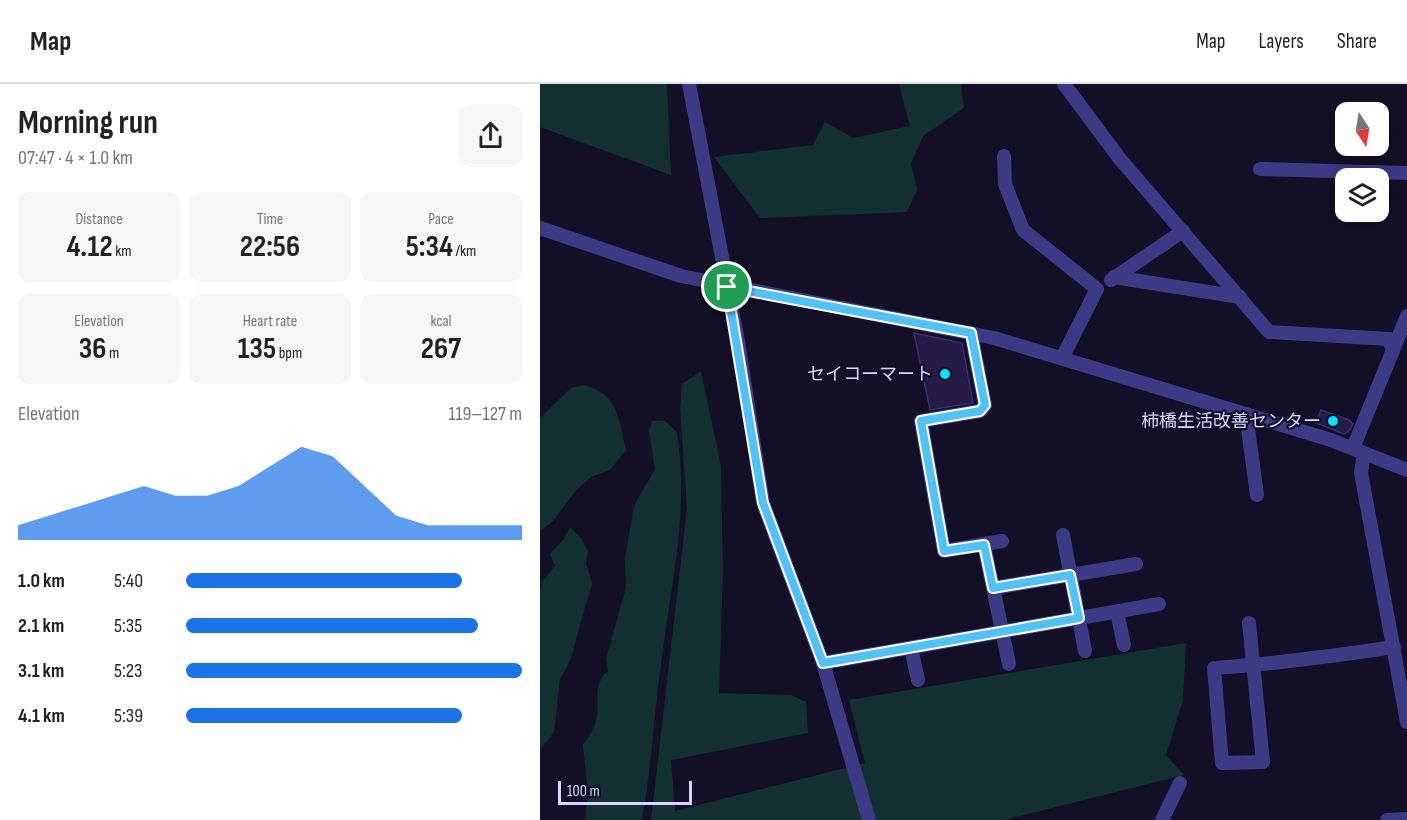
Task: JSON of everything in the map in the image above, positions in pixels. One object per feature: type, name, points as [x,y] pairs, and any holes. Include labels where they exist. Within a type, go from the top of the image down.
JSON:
[{"type":"street","points":[[689,84],[727,287],[763,503],[823,663],[869,820]]},
{"type":"street","points":[[1064,84],[1120,159],[1269,332],[1389,339],[1393,351]]},
{"type":"street","points":[[1004,156],[1005,184],[1023,230],[1097,289]]},
{"type":"street","points":[[1260,168],[1407,172]]},
{"type":"street","points":[[540,228],[648,266],[727,287],[971,333],[1062,358],[1359,450],[1407,470]]},
{"type":"street","points":[[1062,358],[1097,289],[1183,231]]},
{"type":"street","points":[[1114,278],[1239,297]]},
{"type":"street","points":[[1407,316],[1359,450],[1361,473],[1407,722]]},
{"type":"street","points":[[971,333],[985,405],[980,411],[921,421],[944,551],[1002,541]]},
{"type":"street","points":[[1246,414],[1257,495]]},
{"type":"street","points":[[1062,535],[1085,651]]},
{"type":"street","points":[[984,545],[1009,664]]},
{"type":"street","points":[[993,588],[1136,564]]},
{"type":"street","points":[[823,663],[1159,604]]},
{"type":"street","points":[[1117,612],[1124,645]]},
{"type":"street","points":[[1249,623],[1254,665],[1263,762],[1222,763],[1214,668],[1254,665],[1394,647]]},
{"type":"street","points":[[911,648],[918,680]]},
{"type":"street","points":[[1162,820],[1180,783]]},
{"type":"street","points":[[1387,820],[1407,819]]},
{"type":"green space","points":[[540,84],[667,84],[671,175],[540,127]]},
{"type":"green space","points":[[899,84],[961,84],[964,108],[923,136],[911,164],[917,190],[907,212],[760,218],[714,157],[813,145],[825,122],[853,138],[910,126]]},
{"type":"green space","points":[[701,371],[721,466],[723,571],[719,693],[791,695],[806,702],[808,733],[671,760],[675,811],[865,763],[849,700],[1186,643],[1183,700],[1166,755],[1184,775],[1004,820],[651,820],[687,508],[680,409],[682,384]]},
{"type":"green space","points":[[584,385],[595,389],[610,401],[619,418],[626,450],[610,470],[591,477],[577,489],[553,521],[540,531],[540,418],[571,388]]},
{"type":"green space","points":[[652,421],[665,421],[677,432],[681,490],[678,545],[642,820],[585,820],[588,793],[583,745],[595,723],[598,688],[608,671],[606,658],[626,588],[625,558],[634,506],[655,469],[649,431]]},
{"type":"green space","points":[[570,527],[581,538],[588,551],[586,564],[592,583],[570,661],[560,679],[554,732],[540,750],[540,590],[542,582],[555,566],[550,554],[564,539]]},
{"type":"building","name":"セイコーマート","points":[[914,333],[962,343],[973,403],[930,410]]},
{"type":"building","name":"柿橋生活改善センター","points":[[1321,410],[1349,420],[1353,424],[1350,430],[1344,434],[1316,423]]},
{"type":"place","name":"セイコーマート","points":[[945,374]]},
{"type":"place","name":"柿橋生活改善センター","points":[[1333,421]]},
{"type":"route","points":[[727,287],[971,333],[985,405],[980,411],[921,421],[944,551],[984,545],[993,588],[1070,575],[1079,618],[823,663],[763,503],[738,340],[727,287]]}]
